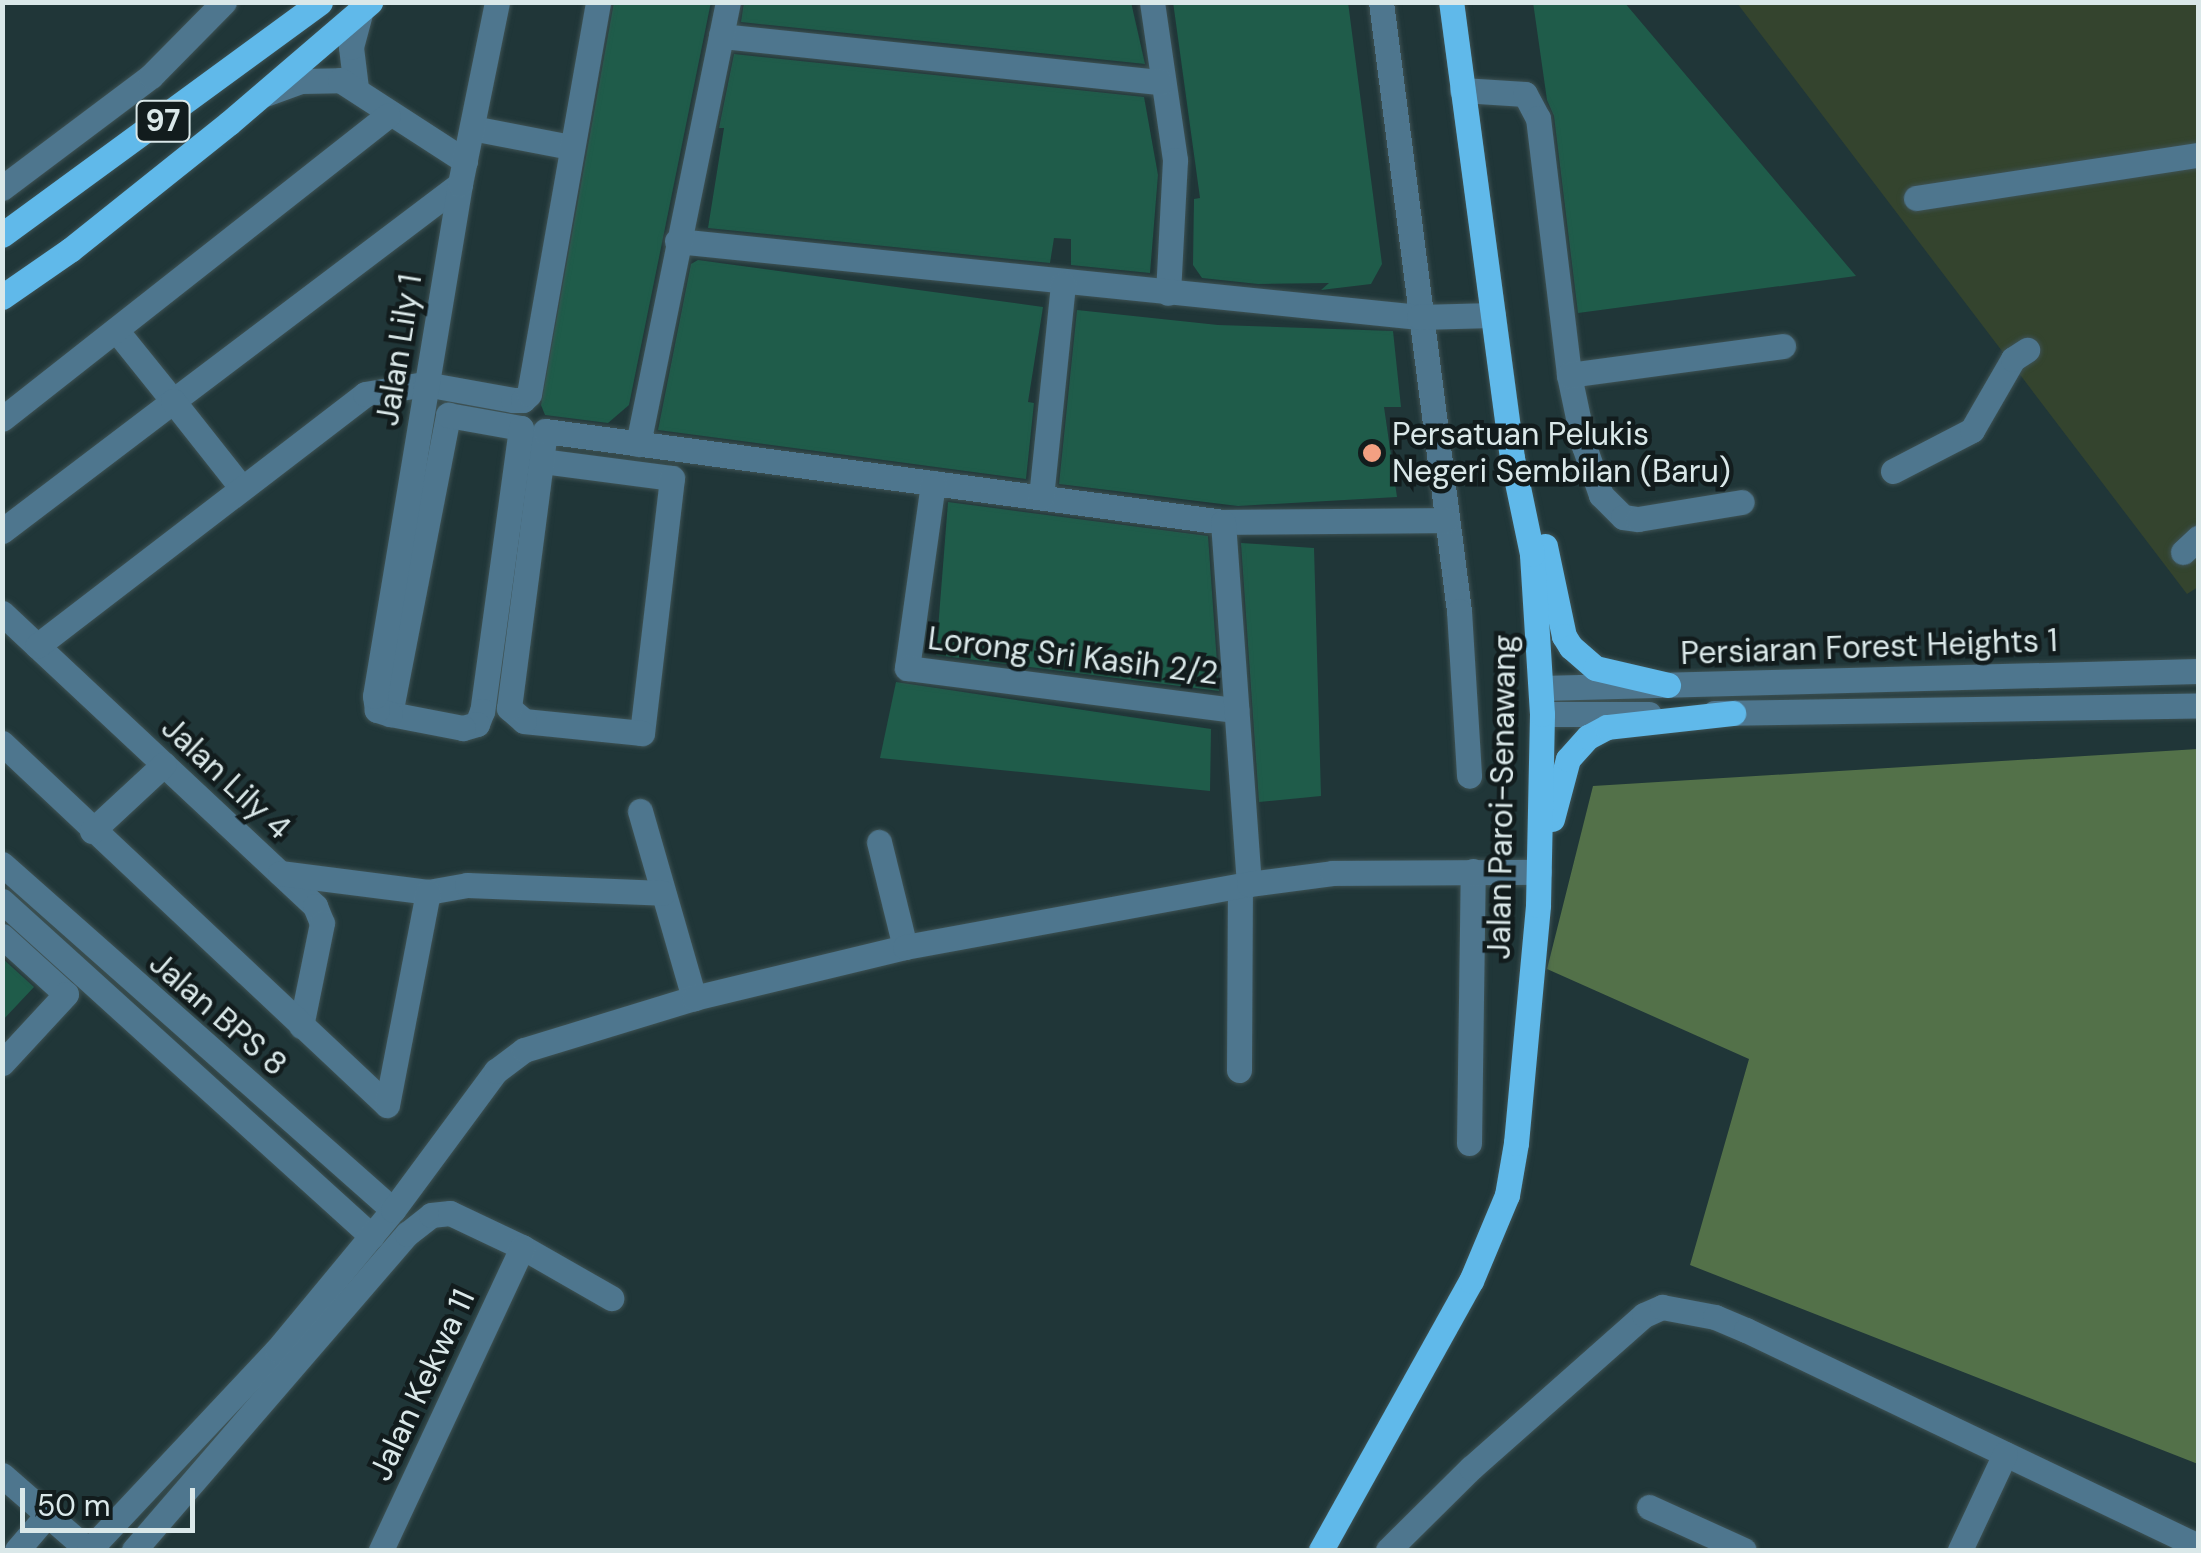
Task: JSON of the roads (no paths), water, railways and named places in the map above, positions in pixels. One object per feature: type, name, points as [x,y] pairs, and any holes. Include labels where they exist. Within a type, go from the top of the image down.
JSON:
[{"type":"main road","name":"97","points":[[2,235],[281,36],[320,2]]},
{"type":"main road","name":"Jalan Paroi-Senawang","points":[[1321,1550],[1471,1282],[1507,1195],[1516,1143],[1538,905],[1542,701],[1532,554],[1512,458],[1451,2]]},
{"type":"main road","name":"97","points":[[2,296],[70,250],[265,94],[365,8]]},
{"type":"main road","points":[[1512,458],[1538,510],[1564,636],[1571,647],[1596,668],[1668,685]]},
{"type":"main road","points":[[1538,905],[1556,795],[1568,759],[1588,737],[1607,727],[1733,713]]},
{"type":"street","points":[[2,188],[151,76],[224,2]]},
{"type":"street","name":"Jalan Lily 1","points":[[384,712],[375,696],[462,173],[497,2]]},
{"type":"street","points":[[37,646],[365,394],[425,384],[523,400],[528,394],[598,2]]},
{"type":"street","points":[[638,444],[728,2]]},
{"type":"street","points":[[1152,2],[1175,160],[1168,294]]},
{"type":"street","points":[[1381,2],[1458,611],[1469,776]]},
{"type":"street","points":[[356,88],[351,47],[365,8]]},
{"type":"street","points":[[721,36],[1161,82]]},
{"type":"street","points":[[2,531],[462,173],[356,88],[324,78],[265,94]]},
{"type":"street","points":[[1462,90],[1525,94],[1538,118],[1569,375],[1593,478],[1611,509],[1638,519],[1742,502]]},
{"type":"street","points":[[2,420],[388,115]]},
{"type":"street","points":[[472,128],[571,147]]},
{"type":"street","points":[[1916,198],[2198,154]]},
{"type":"street","points":[[677,241],[1064,284],[1419,317],[1494,314]]},
{"type":"street","points":[[1041,497],[1064,284]]},
{"type":"street","points":[[116,330],[241,488]]},
{"type":"street","points":[[1569,375],[1783,346]]},
{"type":"street","points":[[1894,471],[1972,430],[2013,359],[2027,350]]},
{"type":"street","points":[[533,430],[477,724],[463,728],[384,712],[448,415],[533,430],[1223,522],[1446,520]]},
{"type":"street","points":[[533,430],[542,461],[509,708],[524,721],[642,732],[672,478],[542,461]]},
{"type":"street","name":"Lorong Sri Kasih 2/2","points":[[933,483],[907,668],[1236,710]]},
{"type":"street","points":[[1223,522],[1245,886],[1238,1070]]},
{"type":"street","name":"Jalan Lily 4","points":[[2,613],[315,906],[322,923],[301,1026]]},
{"type":"street","name":"Persiaran Forest Heights 1","points":[[1542,701],[1668,685],[2198,671]]},
{"type":"street","name":"Persiaran Forest Heights 1","points":[[1542,701],[1733,713],[2198,705]]},
{"type":"street","points":[[2,742],[92,831],[387,1105],[428,892]]},
{"type":"street","points":[[92,831],[164,764]]},
{"type":"street","points":[[640,811],[694,998]]},
{"type":"street","points":[[878,842],[905,947]]},
{"type":"street","name":"Jalan BPS 8","points":[[2,864],[394,1210]]},
{"type":"street","points":[[2,1476],[88,1550],[277,1350],[394,1210],[506,1059],[694,998],[905,947],[1332,872],[1539,872]]},
{"type":"street","points":[[1469,1142],[1474,872]]},
{"type":"street","points":[[280,873],[428,892],[466,885],[663,893]]},
{"type":"street","points":[[2,901],[372,1236]]},
{"type":"street","points":[[2,936],[66,994],[2,1063]]},
{"type":"street","points":[[134,1550],[419,1222],[450,1213],[522,1247],[611,1298]]},
{"type":"street","name":"Jalan Kekwa 11","points":[[382,1550],[522,1247]]},
{"type":"street","points":[[1388,1550],[1471,1468],[1644,1316],[1662,1307],[1715,1318],[1746,1330],[2198,1546]]},
{"type":"street","points":[[1960,1550],[2005,1454]]},
{"type":"street","points":[[1649,1507],[1744,1550]]},
{"type":"street","points":[[17,1550],[48,1515]]},
{"type":"place","name":"Persatuan Pelukis Negeri Sembilan (Baru)","points":[[1372,453]]}]
